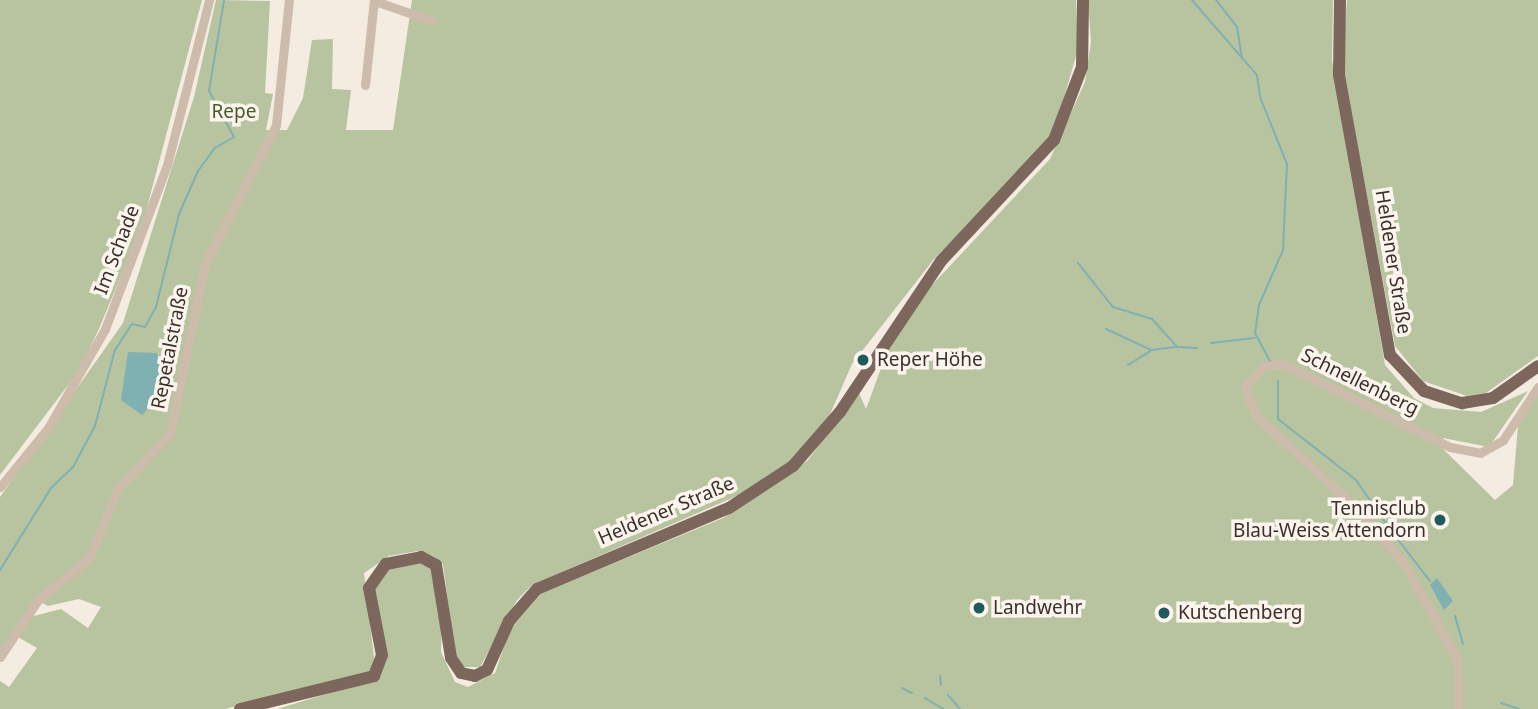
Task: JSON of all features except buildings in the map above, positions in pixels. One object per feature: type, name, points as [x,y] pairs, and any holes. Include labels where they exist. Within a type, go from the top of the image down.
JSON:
[{"type":"main road","name":"Heldener Straße","points":[[240,709],[374,676],[382,655],[369,588],[386,564],[413,557],[436,565],[452,658],[461,673],[475,676],[487,670],[509,621],[537,589],[729,508],[793,466],[840,412],[941,261],[1054,140],[1082,67],[1083,0]]},
{"type":"main road","name":"Heldener Straße","points":[[1340,0],[1339,75],[1390,355],[1423,391],[1462,403],[1493,398],[1538,366]]},
{"type":"street","name":"Im Schade","points":[[0,487],[48,428],[105,329],[167,165],[209,0]]},
{"type":"street","name":"Repetalstraße","points":[[0,657],[38,600],[89,558],[118,488],[170,434],[205,264],[276,125],[289,0]]},
{"type":"street","points":[[365,85],[375,1],[432,21]]},
{"type":"street","name":"Schnellenberg","points":[[1458,709],[1455,653],[1403,562],[1353,505],[1256,416],[1245,387],[1264,366],[1284,364],[1450,447],[1480,453],[1503,440],[1538,387]]},
{"type":"green space","points":[[0,0],[202,0],[142,226],[98,331],[78,372],[0,475]]},
{"type":"green space","points":[[216,0],[270,1],[265,93],[273,94],[266,130],[287,130],[303,98],[312,40],[333,39],[332,89],[351,90],[346,130],[393,130],[412,0],[1076,0],[1078,49],[1055,129],[1036,156],[934,259],[852,364],[824,428],[791,462],[746,492],[532,585],[517,600],[480,667],[462,667],[455,656],[443,564],[418,551],[389,556],[364,573],[375,666],[367,675],[225,709],[0,709],[0,681],[9,687],[37,648],[16,636],[26,618],[61,609],[88,628],[101,607],[79,599],[48,606],[37,600],[0,652],[0,497],[123,323],[194,97]]},
{"type":"green space","points":[[1088,0],[1333,0],[1332,60],[1385,365],[1414,398],[1433,408],[1481,412],[1528,391],[1489,447],[1443,438],[1438,444],[1495,500],[1513,485],[1518,426],[1538,394],[1538,709],[277,709],[379,678],[387,655],[373,598],[375,585],[393,565],[425,563],[433,571],[442,613],[441,652],[455,682],[468,687],[495,673],[510,629],[542,593],[723,518],[807,461],[859,393],[866,409],[891,341],[919,299],[1050,159],[1085,82],[1091,42]]},
{"type":"green space","points":[[1347,0],[1538,0],[1538,356],[1486,393],[1467,396],[1423,381],[1395,346],[1342,62]]},
{"type":"water","points":[[128,352],[157,353],[160,367],[159,396],[142,415],[121,400]]},
{"type":"water","points":[[1437,578],[1453,601],[1444,610],[1430,585]]},
{"type":"waterway","name":"Repe","points":[[0,570],[51,488],[73,467],[95,426],[115,350],[132,324],[145,327],[156,307],[179,214],[198,171],[215,148],[234,137],[209,91],[224,0]]},
{"type":"waterway","points":[[1192,0],[1257,75],[1260,97],[1287,164],[1283,250],[1259,305],[1255,333],[1270,361]]},
{"type":"waterway","points":[[1216,0],[1237,27],[1242,57]]},
{"type":"waterway","points":[[1078,263],[1113,307],[1152,319],[1177,347],[1197,348]]},
{"type":"waterway","points":[[1106,329],[1151,350],[1177,347]]},
{"type":"waterway","points":[[1211,343],[1255,338]]},
{"type":"waterway","points":[[1128,365],[1150,351]]},
{"type":"waterway","points":[[1278,381],[1278,419],[1356,480],[1387,525]]},
{"type":"waterway","points":[[1396,537],[1430,581]]},
{"type":"waterway","points":[[1455,616],[1463,644]]},
{"type":"waterway","points":[[940,676],[941,685]]},
{"type":"waterway","points":[[902,688],[912,693]]},
{"type":"waterway","points":[[948,695],[960,709]]},
{"type":"waterway","points":[[925,698],[943,709]]},
{"type":"waterway","points":[[1501,703],[1519,709]]},
{"type":"place","name":"Reper Höhe","points":[[863,360]]},
{"type":"place","name":"Tennisclub Blau-Weiss Attendorn","points":[[1440,520]]},
{"type":"place","name":"Landwehr","points":[[979,608]]},
{"type":"place","name":"Kutschenberg","points":[[1164,613]]}]
